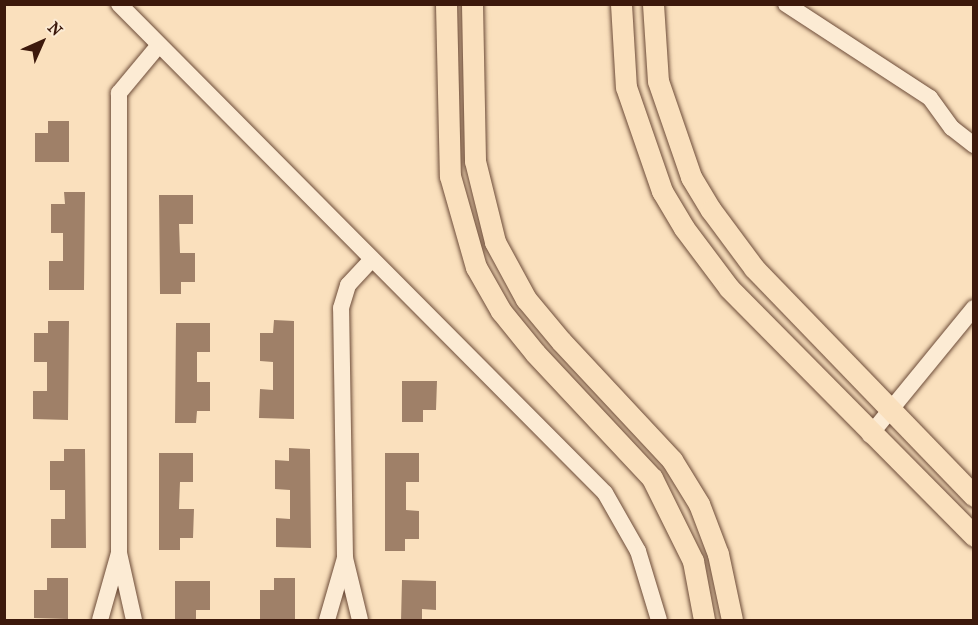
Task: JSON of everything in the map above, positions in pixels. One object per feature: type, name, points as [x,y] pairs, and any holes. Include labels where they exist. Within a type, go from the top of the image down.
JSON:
[{"type":"main road","points":[[446,4],[450,176],[476,267],[501,311],[535,353],[652,478],[693,561],[704,621]]},
{"type":"main road","points":[[472,4],[475,161],[495,243],[526,299],[677,469],[718,554],[732,621]]},
{"type":"main road","points":[[621,4],[626,87],[662,191],[729,288],[870,435],[974,536]]},
{"type":"main road","points":[[653,4],[658,81],[691,177],[754,268],[974,496]]},
{"type":"street","points":[[118,4],[605,493],[638,551],[659,621]]},
{"type":"street","points":[[786,4],[930,98],[952,128],[974,145]]},
{"type":"street","points":[[134,621],[119,553],[119,93],[159,45]]},
{"type":"street","points":[[360,621],[345,558],[341,308],[348,285],[372,259]]},
{"type":"street","points":[[870,435],[892,412],[974,308]]},
{"type":"street","points":[[100,621],[119,553]]},
{"type":"street","points":[[327,621],[345,558]]},
{"type":"building","points":[[48,121],[69,121],[69,162],[35,162],[35,133],[48,133]]},
{"type":"building","points":[[64,192],[85,192],[84,290],[49,290],[49,261],[63,261],[63,233],[51,233],[51,204],[65,204]]},
{"type":"building","points":[[159,195],[193,195],[193,224],[179,224],[180,253],[195,253],[195,282],[181,282],[181,294],[160,294]]},
{"type":"building","points":[[274,320],[294,321],[294,419],[259,418],[260,389],[273,390],[273,362],[260,361],[260,333],[273,333]]},
{"type":"building","points":[[48,321],[69,321],[68,420],[33,419],[33,391],[47,391],[47,362],[34,362],[34,333],[48,333]]},
{"type":"building","points":[[176,323],[210,323],[210,352],[197,352],[197,382],[210,382],[210,411],[197,411],[196,423],[175,423]]},
{"type":"building","points":[[402,381],[437,381],[436,410],[423,410],[423,422],[402,422]]},
{"type":"building","points":[[289,448],[310,449],[311,548],[276,547],[276,518],[290,519],[290,490],[275,489],[275,460],[289,461]]},
{"type":"building","points":[[64,449],[85,449],[86,548],[51,548],[51,519],[65,519],[65,490],[50,490],[50,461],[64,461]]},
{"type":"building","points":[[159,453],[193,453],[193,482],[180,482],[179,509],[194,509],[193,538],[180,538],[180,550],[159,550]]},
{"type":"building","points":[[385,453],[419,453],[419,482],[406,482],[406,510],[419,511],[419,539],[405,539],[405,551],[385,551]]},
{"type":"building","points":[[47,578],[68,578],[68,619],[34,618],[34,590],[47,590]]},
{"type":"building","points":[[274,578],[295,578],[295,619],[260,619],[260,590],[274,590]]},
{"type":"building","points":[[402,580],[436,581],[436,610],[422,609],[422,621],[401,621]]},
{"type":"building","points":[[175,581],[210,581],[210,610],[196,610],[196,621],[175,621]]}]
